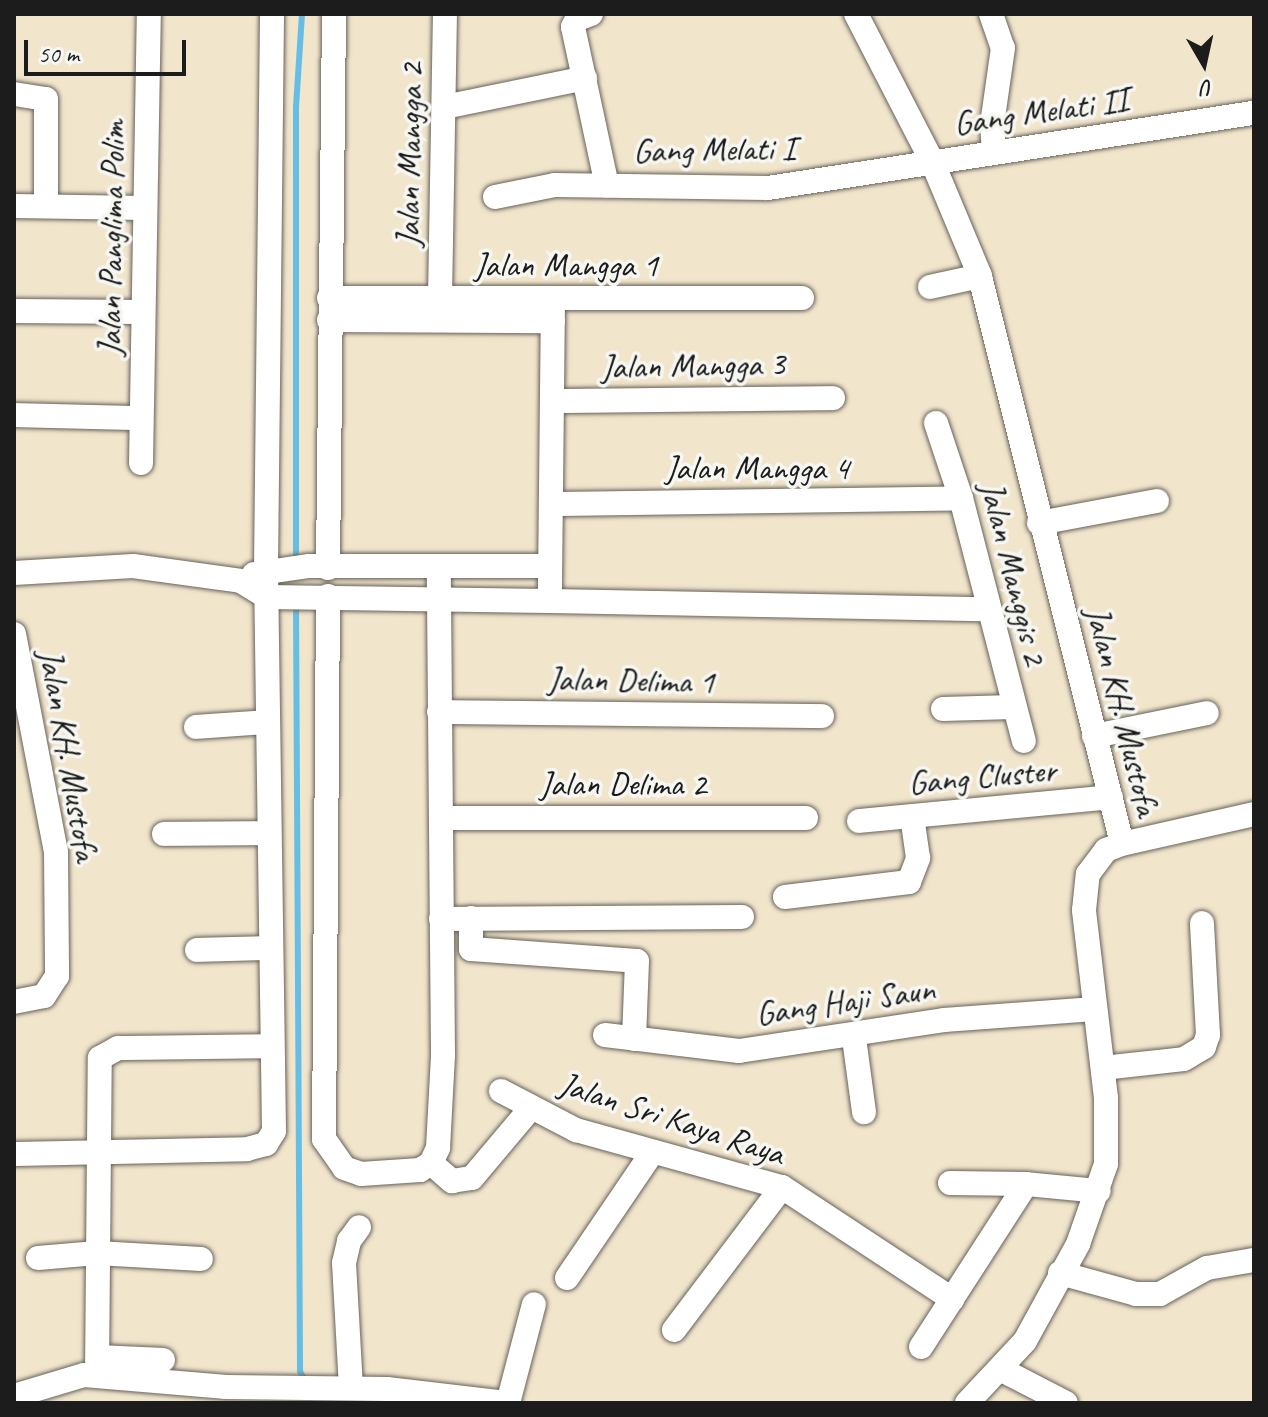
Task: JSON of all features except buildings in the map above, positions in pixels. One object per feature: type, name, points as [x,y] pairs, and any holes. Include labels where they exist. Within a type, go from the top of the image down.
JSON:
[{"type":"street","name":"Jalan Panglima Polim","points":[[141,463],[149,14]]},
{"type":"street","points":[[15,1154],[97,1149],[247,1149],[266,1144],[274,1131],[268,722],[272,597],[272,14]]},
{"type":"street","points":[[319,567],[329,309],[334,14]]},
{"type":"street","name":"Jalan Mangga 2","points":[[440,298],[445,14]]},
{"type":"street","points":[[591,14],[577,19],[573,27],[607,185]]},
{"type":"street","name":"Jalan KH. Mustofa","points":[[856,14],[932,161],[980,276],[1039,523],[1122,844],[1096,861],[1085,889],[1109,1137],[1099,1191],[1025,1341],[969,1403]]},
{"type":"street","points":[[991,14],[1004,58],[992,124],[994,150]]},
{"type":"street","points":[[444,107],[585,78]]},
{"type":"street","points":[[14,94],[46,99],[46,206]]},
{"type":"street","name":"Gang Melati II","points":[[932,161],[1254,113]]},
{"type":"street","name":"Gang Melati I","points":[[495,197],[555,185],[768,188],[882,174],[932,161]]},
{"type":"street","points":[[14,206],[144,208]]},
{"type":"street","points":[[930,287],[980,276]]},
{"type":"street","name":"Jalan Mangga 1","points":[[329,309],[440,298],[553,309]]},
{"type":"street","name":"Jalan Mangga 1","points":[[329,309],[553,309],[802,298]]},
{"type":"street","points":[[550,601],[553,309]]},
{"type":"street","points":[[14,311],[143,312]]},
{"type":"street","name":"Jalan Mangga 3","points":[[553,401],[833,398]]},
{"type":"street","points":[[14,415],[141,418]]},
{"type":"street","name":"Jalan Manggis 2","points":[[936,423],[961,498],[986,609],[1024,741]]},
{"type":"street","name":"Jalan Mangga 4","points":[[553,504],[961,498]]},
{"type":"street","points":[[1039,523],[1157,501]]},
{"type":"street","points":[[14,573],[133,566],[241,581],[272,597],[439,597],[986,609]]},
{"type":"street","points":[[241,581],[271,568],[550,566]]},
{"type":"street","points":[[318,596],[324,1139],[344,1168],[361,1174],[420,1170],[431,1163],[438,1148],[443,1055],[439,567]]},
{"type":"street","points":[[376,597],[389,590],[388,575],[380,568]]},
{"type":"street","name":"Jalan KH. Mustofa","points":[[14,634],[56,852],[57,976],[44,996],[14,1002]]},
{"type":"street","points":[[943,709],[1013,707]]},
{"type":"street","name":"Jalan Delima 1","points":[[439,712],[822,716]]},
{"type":"street","points":[[1094,736],[1207,713]]},
{"type":"street","points":[[196,727],[268,722]]},
{"type":"street","name":"Gang Cluster","points":[[859,821],[1111,797]]},
{"type":"street","points":[[1122,844],[1254,814]]},
{"type":"street","points":[[785,897],[909,882],[918,858],[912,816]]},
{"type":"street","name":"Jalan Delima 2","points":[[441,818],[806,818]]},
{"type":"street","points":[[164,834],[269,833]]},
{"type":"street","points":[[441,919],[742,917]]},
{"type":"street","points":[[471,918],[471,949],[637,961],[634,1039]]},
{"type":"street","points":[[1103,1068],[1184,1059],[1204,1047],[1208,1035],[1202,923]]},
{"type":"street","points":[[197,950],[270,948]]},
{"type":"street","name":"Gang Haji Saun","points":[[605,1035],[739,1051],[854,1038],[944,1020],[1095,1009]]},
{"type":"street","points":[[854,1038],[864,1112]]},
{"type":"street","points":[[98,1366],[98,1064],[106,1052],[271,1046]]},
{"type":"street","name":"Jalan Sri Kaya Raya","points":[[501,1091],[576,1130],[782,1187],[952,1299]]},
{"type":"street","name":"Jalan Sri Kaya Raya","points":[[431,1163],[452,1181],[472,1178],[531,1108]]},
{"type":"street","points":[[567,1278],[652,1153]]},
{"type":"street","points":[[950,1183],[1026,1184],[1099,1191]]},
{"type":"street","points":[[921,1347],[1026,1184]]},
{"type":"street","points":[[674,1330],[782,1187]]},
{"type":"street","points":[[351,1388],[344,1263],[349,1241],[359,1227]]},
{"type":"street","points":[[38,1258],[97,1253],[201,1259]]},
{"type":"street","points":[[1060,1273],[1136,1294],[1160,1294],[1207,1268],[1253,1256]]},
{"type":"street","points":[[98,1366],[282,1388],[351,1388],[507,1403],[534,1304]]},
{"type":"street","points":[[14,1396],[98,1366],[163,1360]]},
{"type":"street","points":[[1000,1369],[1066,1403]]},
{"type":"waterway","points":[[296,562],[296,107],[302,14]]},
{"type":"waterway","points":[[296,601],[300,1371],[305,1381]]}]
